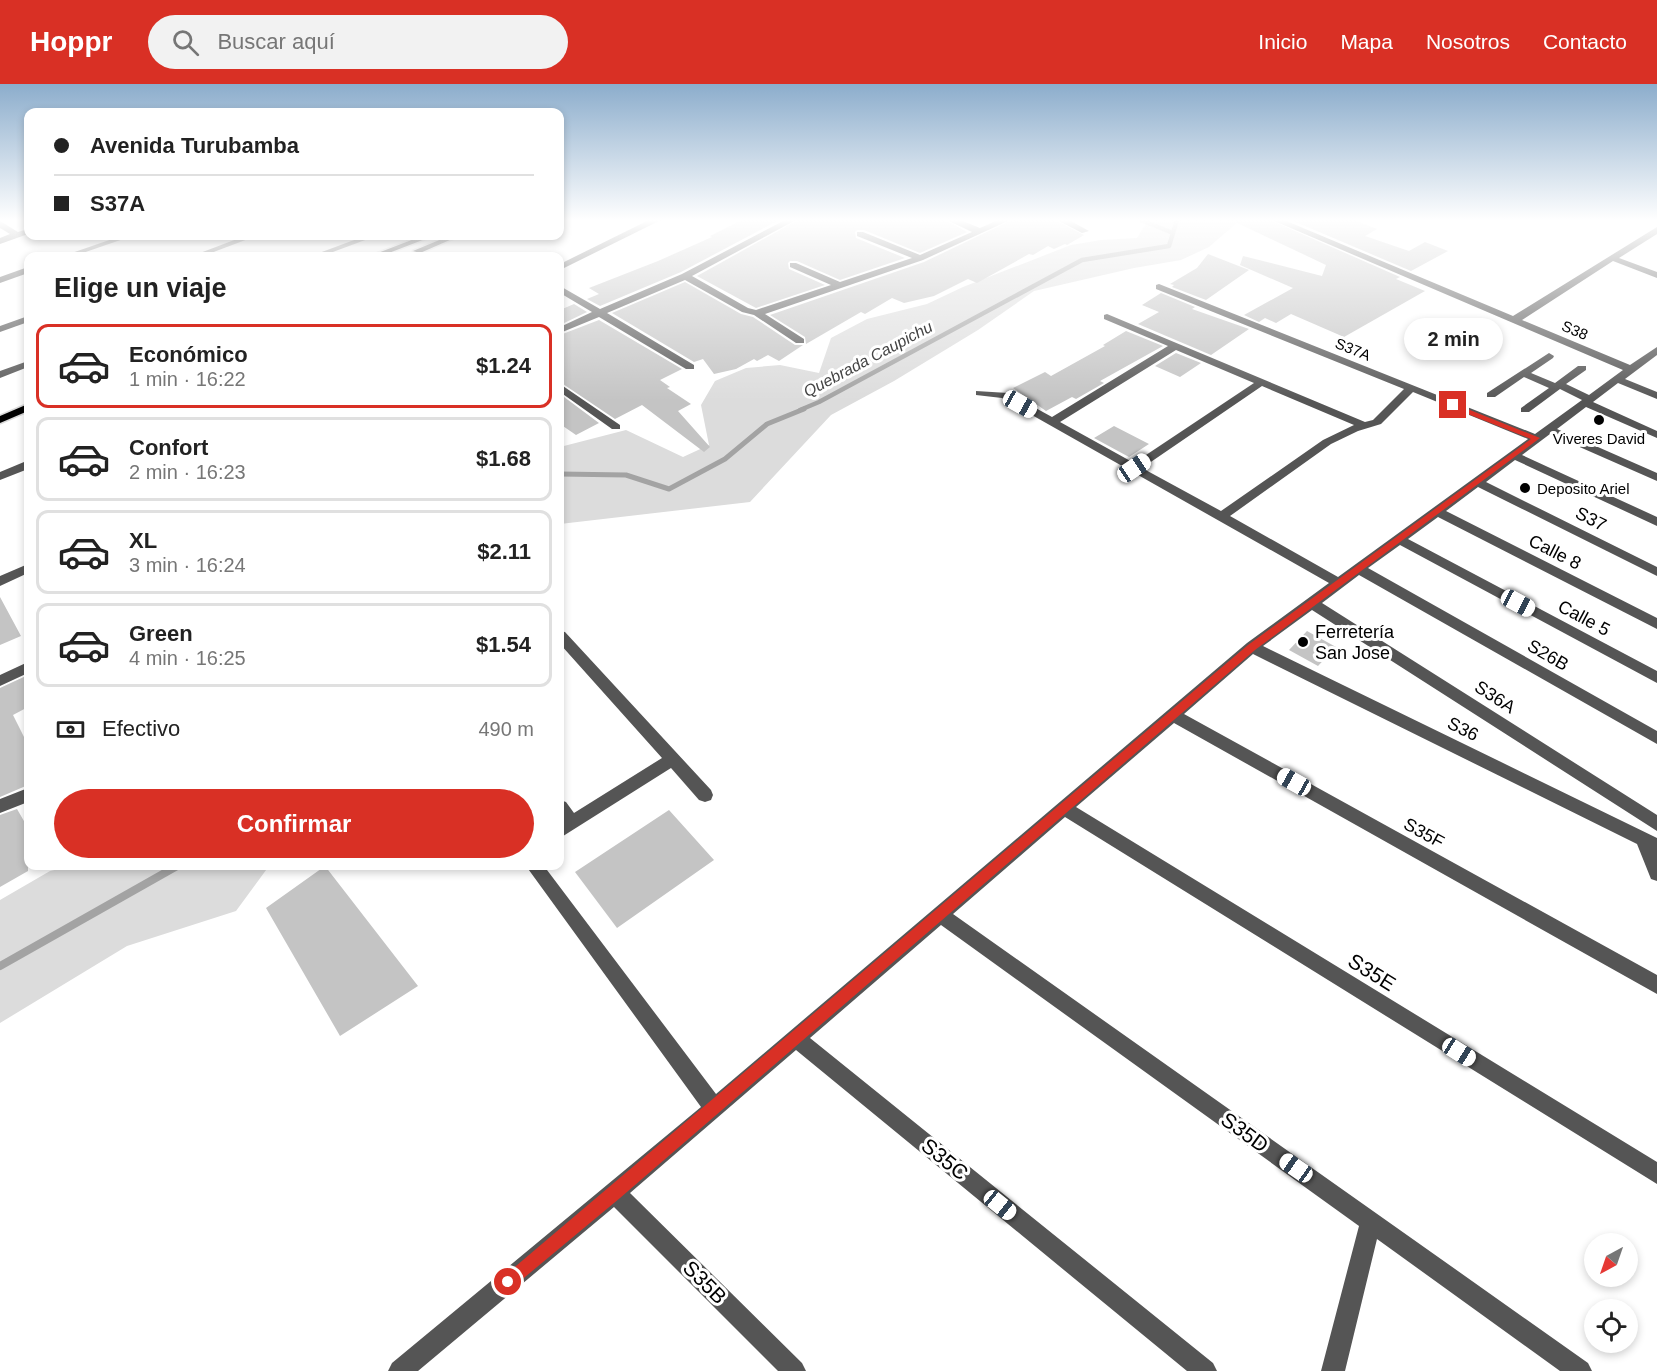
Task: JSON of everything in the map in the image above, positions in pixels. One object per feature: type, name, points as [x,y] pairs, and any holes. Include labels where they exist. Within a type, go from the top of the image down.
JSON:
[{"type":"main road","points":[[0,408],[24,398]]},
{"type":"main road","points":[[0,420],[24,409]]},
{"type":"street","points":[[564,328],[675,280]]},
{"type":"street","points":[[692,280],[745,310],[757,313],[800,341]]},
{"type":"street","points":[[829,280],[841,285]]},
{"type":"street","points":[[757,313],[855,280]]},
{"type":"street","name":"S38","points":[[1417,280],[1630,369]]},
{"type":"street","points":[[1513,321],[1580,280]]},
{"type":"street","name":"S37A","points":[[1159,287],[1536,438]]},
{"type":"street","points":[[564,292],[690,367]]},
{"type":"street","points":[[1107,317],[1365,426]]},
{"type":"street","points":[[0,329],[24,320]]},
{"type":"street","points":[[1052,422],[1175,346]]},
{"type":"street","points":[[400,1371],[615,1193],[1252,647],[1630,369],[1654,355]]},
{"type":"street","points":[[1491,395],[1549,356]]},
{"type":"street","points":[[0,375],[24,366]]},
{"type":"street","points":[[1526,410],[1582,368]]},
{"type":"street","points":[[1523,373],[1557,386],[1657,435]]},
{"type":"street","points":[[1617,379],[1657,396]]},
{"type":"street","points":[[1134,468],[1262,382]]},
{"type":"street","points":[[1221,517],[1327,442],[1377,422],[1411,388]]},
{"type":"street","points":[[564,390],[616,427]]},
{"type":"street","points":[[980,393],[1004,395],[1339,583]]},
{"type":"street","points":[[1549,429],[1657,477]]},
{"type":"street","points":[[1513,455],[1657,522]]},
{"type":"street","points":[[0,476],[24,467]]},
{"type":"street","name":"S37","points":[[1477,482],[1657,572]]},
{"type":"street","name":"Calle 8","points":[[1437,511],[1657,624]]},
{"type":"street","name":"Calle 5","points":[[1399,539],[1657,678]]},
{"type":"street","name":"S26B","points":[[1359,569],[1657,738]]},
{"type":"street","points":[[0,581],[24,570]]},
{"type":"street","name":"S36A","points":[[1312,603],[1657,824]]},
{"type":"street","points":[[564,640],[705,795]]},
{"type":"street","name":"S36","points":[[1252,647],[1650,843]]},
{"type":"street","points":[[0,681],[24,669]]},
{"type":"street","name":"S35F","points":[[1173,715],[1657,985]]},
{"type":"street","points":[[566,827],[673,759]]},
{"type":"street","points":[[0,806],[24,797]]},
{"type":"street","name":"S35E","points":[[1064,808],[1657,1174]]},
{"type":"street","points":[[1650,843],[1657,874]]},
{"type":"street","points":[[537,870],[714,1108]]},
{"type":"street","name":"S35D","points":[[940,914],[1580,1371]]},
{"type":"street","name":"S35C","points":[[796,1038],[1205,1371]]},
{"type":"street","name":"S35B","points":[[615,1193],[794,1371]]},
{"type":"street","points":[[1333,1371],[1371,1222]]},
{"type":"shaded area","points":[[981,280],[1082,280],[1034,291],[978,330],[894,381],[831,415],[750,502],[564,524],[564,446],[626,430],[683,457],[709,445],[701,405],[715,381],[746,368],[780,365],[819,373],[831,338],[867,319],[927,304]]},
{"type":"shaded area","points":[[266,870],[236,911],[127,946],[0,1023],[0,900],[50,871]]},
{"type":"building","points":[[609,280],[662,280],[600,306],[587,299],[599,294],[589,288]]},
{"type":"building","points":[[704,280],[814,280],[825,285],[756,308]]},
{"type":"building","points":[[872,280],[966,280],[934,296],[904,303],[892,298],[865,314],[861,312],[806,344],[805,337],[770,315]]},
{"type":"building","points":[[1177,280],[1235,280],[1206,300],[1172,287],[1174,285],[1170,284]]},
{"type":"building","points":[[1275,280],[1399,280],[1425,291],[1344,337],[1291,314],[1276,323],[1265,318],[1259,322],[1244,315],[1293,288]]},
{"type":"building","points":[[685,282],[741,314],[753,317],[795,345],[803,345],[779,361],[768,355],[757,361],[754,359],[736,369],[714,374],[703,359],[694,362],[612,313]]},
{"type":"building","points":[[1161,293],[1195,307],[1192,309],[1249,329],[1211,355],[1138,324],[1159,312],[1142,305]]},
{"type":"building","points":[[574,304],[587,312],[564,323],[564,308]]},
{"type":"building","points":[[599,320],[682,369],[660,380],[670,387],[667,388],[691,404],[678,411],[710,447],[704,452],[642,405],[615,419],[564,385],[564,333]]},
{"type":"building","points":[[1126,331],[1163,346],[1100,381],[1104,383],[1076,399],[1072,397],[1046,411],[1013,388],[1045,372],[1051,376],[1105,346],[1103,345]]},
{"type":"building","points":[[1176,353],[1201,363],[1180,377],[1155,366]]},
{"type":"building","points":[[564,397],[599,423],[576,435],[564,427]]},
{"type":"building","points":[[1114,426],[1149,444],[1129,457],[1094,438]]},
{"type":"building","points":[[0,597],[21,636],[0,645]]},
{"type":"building","points":[[1307,631],[1336,647],[1318,666],[1289,650]]},
{"type":"building","points":[[24,677],[24,709],[13,715],[24,737],[24,787],[0,797],[0,688]]},
{"type":"building","points":[[17,809],[24,821],[24,870],[28,871],[0,887],[0,815]]},
{"type":"building","points":[[669,810],[714,860],[617,928],[575,872]]},
{"type":"building","points":[[319,870],[328,870],[418,986],[340,1036],[266,908]]},
{"type":"waterway","name":"Quebrada Caupichu","points":[[800,410],[819,402],[1045,280]]},
{"type":"waterway","name":"Quebrada Caupichu","points":[[564,474],[626,475],[669,489],[725,459],[767,424],[804,409]]},
{"type":"waterway","name":"Quebrada Caupichu","points":[[0,966],[170,870]]},
{"type":"place","name":"Viveres David","points":[[1599,420]]},
{"type":"place","name":"Deposito Ariel","points":[[1525,488]]},
{"type":"place","name":"Ferretería San Jose","points":[[1303,642]]},
{"type":"route","points":[[508,1282],[1252,647],[1536,438],[1453,405]]}]
